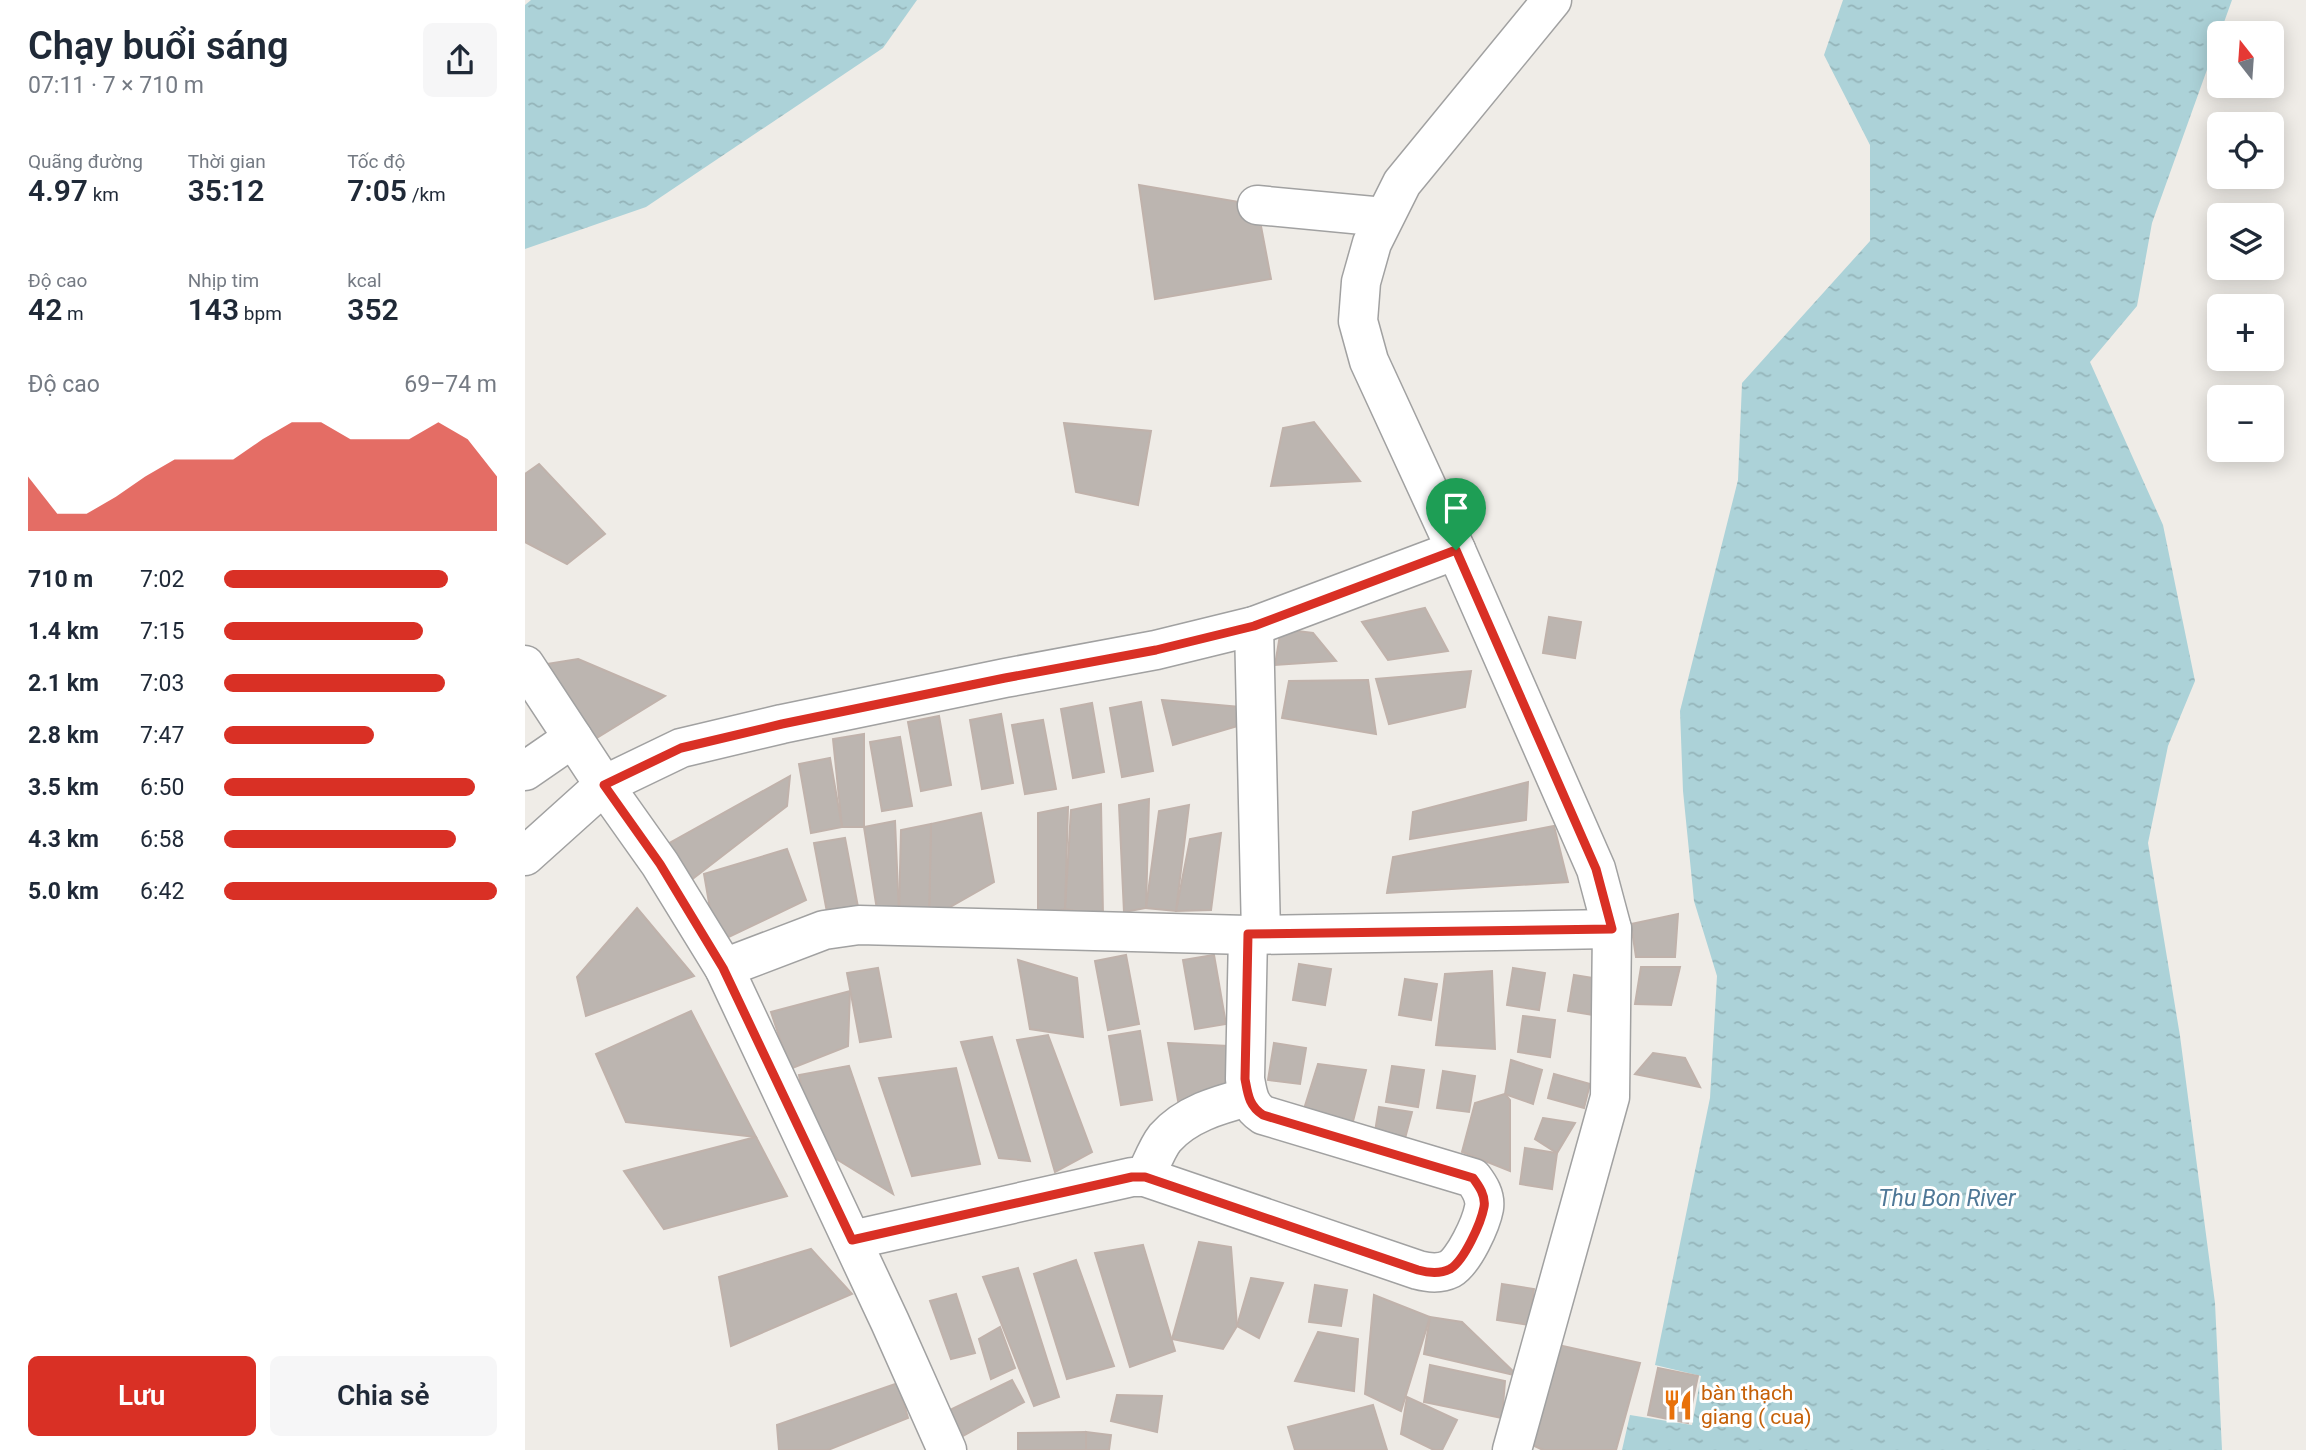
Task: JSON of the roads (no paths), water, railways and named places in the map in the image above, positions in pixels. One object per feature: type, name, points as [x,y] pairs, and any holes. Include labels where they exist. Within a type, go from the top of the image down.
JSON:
[{"type":"street","points":[[1512,1450],[1610,1097],[1612,929],[1596,869],[1456,550],[1369,361],[1359,321],[1361,282],[1372,243],[1402,183],[1552,0]]},
{"type":"street","points":[[1257,205],[1384,217]]},
{"type":"street","points":[[525,856],[604,785],[681,748],[992,680],[1156,650],[1254,626],[1456,550]]},
{"type":"street","points":[[852,1240],[1132,1177],[1145,1177],[1418,1270],[1441,1272],[1451,1268],[1464,1257],[1484,1206],[1482,1192],[1473,1178],[1263,1115],[1254,1109],[1248,1097],[1245,1079],[1255,934],[1254,626]]},
{"type":"street","points":[[525,666],[660,864],[723,968],[852,1240],[947,1450]]},
{"type":"street","points":[[525,771],[572,738]]},
{"type":"street","points":[[723,968],[824,930],[859,926],[1255,934],[1612,929]]},
{"type":"street","points":[[1145,1177],[1164,1140],[1185,1120],[1224,1103],[1248,1097]]},
{"type":"water","points":[[531,0],[917,0],[883,48],[646,207],[525,249],[525,5]]},
{"type":"water","name":"Thu Bon River","points":[[1843,0],[2232,0],[2224,21],[2207,21],[2207,70],[2152,223],[2137,306],[2090,362],[2163,525],[2195,681],[2168,746],[2148,843],[2180,1036],[2215,1303],[2222,1450],[1622,1450],[1630,1415],[1692,1425],[1701,1376],[1655,1365],[1710,1098],[1717,976],[1694,901],[1683,791],[1680,711],[1738,480],[1742,383],[1870,241],[1870,145],[1824,55]]},
{"type":"place","name":"bàn thạch giang ( cua)","points":[[1678,1405]]}]
